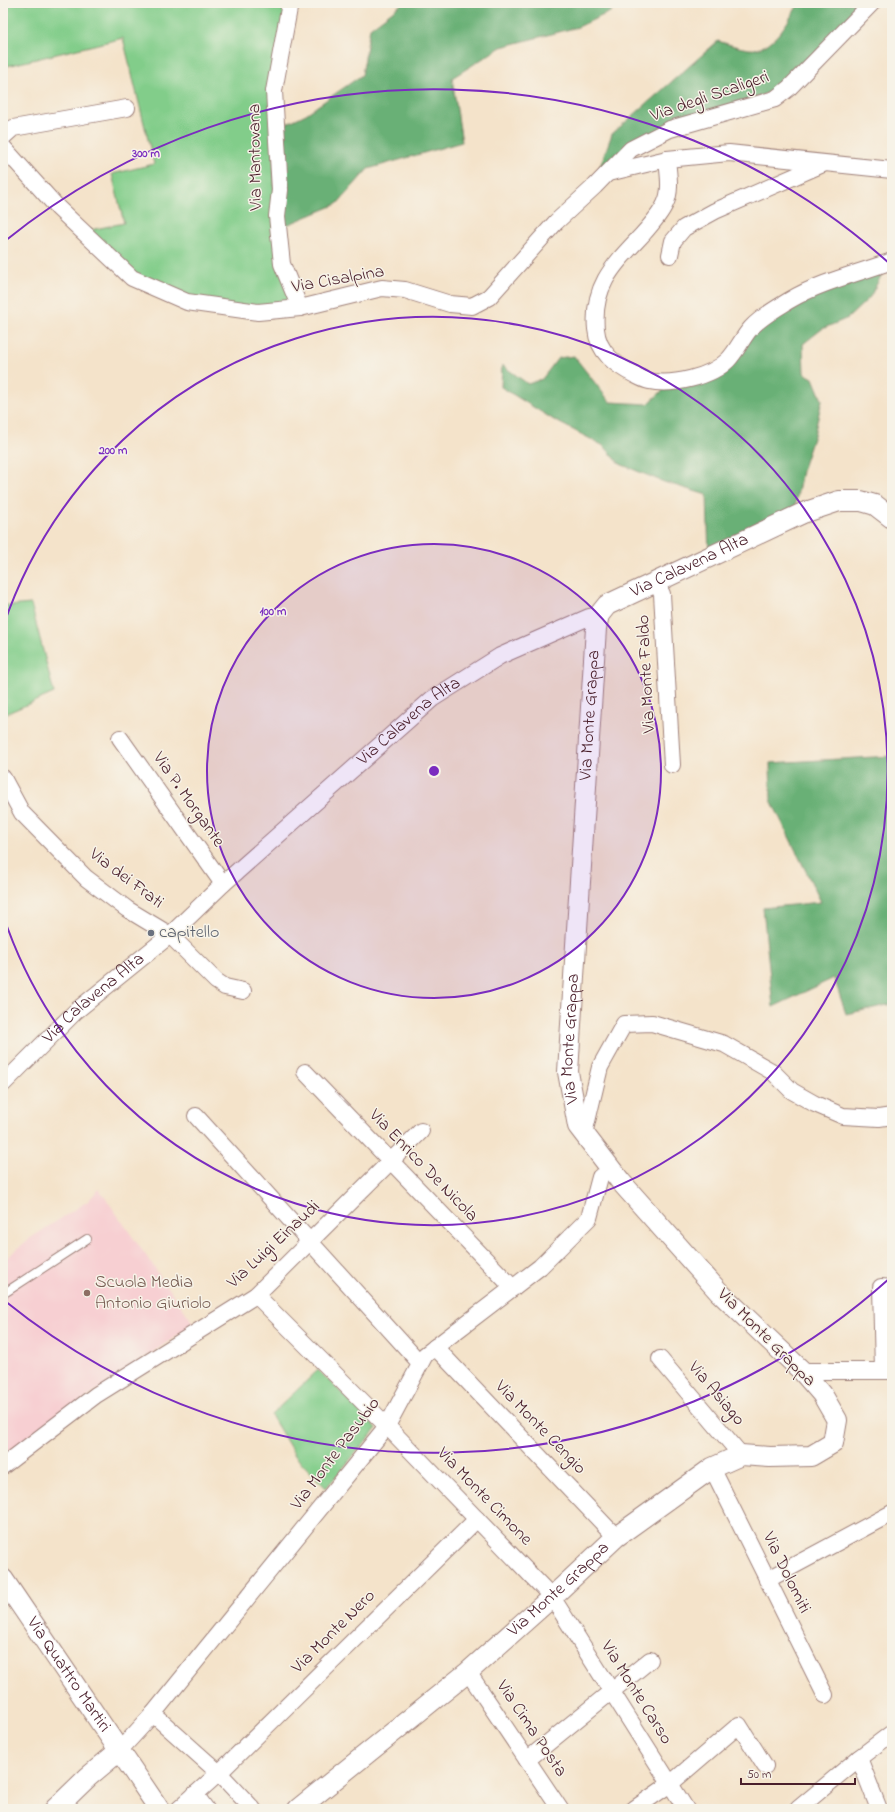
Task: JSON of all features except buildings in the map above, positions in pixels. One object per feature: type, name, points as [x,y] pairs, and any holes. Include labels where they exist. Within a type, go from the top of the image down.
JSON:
[{"type":"street","name":"Via Mantovana","points":[[290,3],[274,91],[280,190],[277,216],[282,264],[300,308]]},
{"type":"street","name":"Via degli Scaligeri","points":[[608,173],[631,149],[670,129],[774,98],[790,88],[872,3]]},
{"type":"street","points":[[3,137],[13,128],[127,108]]},
{"type":"street","name":"Via Cisalpina","points":[[3,147],[58,208],[132,278],[187,302],[258,312],[300,308],[382,288],[405,290],[450,304],[472,306],[490,297],[556,222],[608,173],[667,159],[729,153],[892,170]]},
{"type":"street","points":[[667,159],[669,184],[666,203],[652,223],[614,265],[599,291],[595,315],[597,336],[606,355],[624,369],[648,381],[673,383],[712,372],[728,360],[751,328],[766,315],[792,299],[837,280],[892,261]]},
{"type":"street","points":[[670,255],[673,242],[684,228],[716,211],[824,163]]},
{"type":"street","name":"Via Calavena Alta","points":[[3,1084],[76,1011],[170,934],[223,884],[432,699],[500,656],[589,617],[599,615],[607,605],[803,513],[839,501],[862,501],[875,505],[892,518]]},
{"type":"street","name":"Via Monte Faldo","points":[[656,582],[662,594],[672,765]]},
{"type":"street","name":"Via Monte Grappa","points":[[298,1809],[468,1672],[616,1537],[712,1468],[741,1455],[770,1457],[811,1456],[833,1444],[837,1420],[822,1394],[802,1371],[719,1292],[621,1182],[578,1126],[568,1072],[596,628],[599,615]]},
{"type":"street","name":"Via P. Morgante","points":[[120,738],[223,884]]},
{"type":"street","name":"Via dei Frati","points":[[3,778],[22,813],[86,878],[127,909],[170,934],[216,981],[225,987],[243,990]]},
{"type":"street","points":[[584,1134],[600,1067],[624,1024],[652,1023],[724,1044],[773,1072],[792,1091],[815,1104],[843,1116],[878,1118],[892,1116]]},
{"type":"street","name":"Via Enrico De Nicola","points":[[305,1072],[513,1288]]},
{"type":"street","points":[[196,1116],[420,1363]]},
{"type":"street","name":"Via Luigi Einaudi","points":[[3,1466],[96,1395],[256,1295],[421,1131]]},
{"type":"street","name":"Via Monte Pasubio","points":[[119,1751],[153,1714],[387,1426],[425,1355],[540,1267],[589,1218],[600,1177]]},
{"type":"street","points":[[802,1371],[887,1371],[882,1287],[892,1288]]},
{"type":"street","name":"Via Monte Cimone","points":[[256,1295],[387,1426],[552,1597]]},
{"type":"street","name":"Via Monte Cengio","points":[[435,1347],[616,1537]]},
{"type":"street","name":"Via Asiago","points":[[660,1359],[741,1455]]},
{"type":"street","name":"Via Dolomiti","points":[[712,1468],[825,1695]]},
{"type":"street","points":[[767,1580],[892,1513]]},
{"type":"street","name":"Via Monte Nero","points":[[179,1809],[219,1773],[477,1519]]},
{"type":"street","name":"Via Quattro Martiri","points":[[3,1579],[159,1809]]},
{"type":"street","name":"Via Monte Carso","points":[[552,1597],[686,1809]]},
{"type":"street","points":[[527,1760],[650,1660]]},
{"type":"street","name":"Via Cima Posta","points":[[468,1672],[560,1809]]},
{"type":"street","points":[[153,1714],[219,1773],[253,1809]]},
{"type":"street","points":[[634,1809],[670,1784],[739,1725],[765,1766]]},
{"type":"street","points":[[805,1807],[859,1758],[892,1733]]},
{"type":"street","points":[[55,1809],[88,1777],[119,1751]]},
{"type":"street","points":[[859,1758],[879,1809]]},
{"type":"street","points":[[195,1794],[206,1809]]},
{"type":"lane","points":[[3,1294],[87,1239]]},
{"type":"shaded area","name":"Scuola Media Antonio Giuriolo","points":[[99,1189],[194,1324],[3,1455],[3,1261],[29,1239],[88,1201]]},
{"type":"green space","points":[[3,3],[288,3],[272,91],[275,216],[301,310],[202,305],[139,281],[81,232],[124,223],[112,174],[154,164],[123,38],[3,67]]},
{"type":"green space","points":[[403,3],[606,3],[612,11],[578,27],[501,47],[452,78],[462,142],[368,169],[337,204],[277,229],[275,129],[306,114],[362,75],[370,28]]},
{"type":"green space","points":[[798,3],[869,3],[790,85],[670,128],[598,172],[612,134],[718,41],[749,49],[757,49],[765,46],[772,41],[784,27]]},
{"type":"green space","points":[[878,265],[882,274],[870,297],[848,318],[822,329],[803,344],[804,373],[813,378],[822,400],[814,435],[802,471],[793,517],[709,558],[707,495],[664,482],[620,464],[604,446],[554,420],[501,387],[502,365],[528,384],[542,379],[558,358],[574,356],[610,402],[648,404],[672,382],[711,372],[792,299]]},
{"type":"green space","points":[[3,603],[9,606],[31,604],[54,693],[3,715]]},
{"type":"green space","points":[[892,756],[892,1004],[846,1014],[834,978],[773,1007],[763,908],[821,902],[771,800],[770,763]]},
{"type":"green space","points":[[318,1370],[377,1428],[326,1488],[296,1457],[271,1415]]},
{"type":"place","name":"capitello","points":[[151,933]]},
{"type":"place","name":"Scuola Media Antonio Giuriolo","points":[[87,1293]]}]
